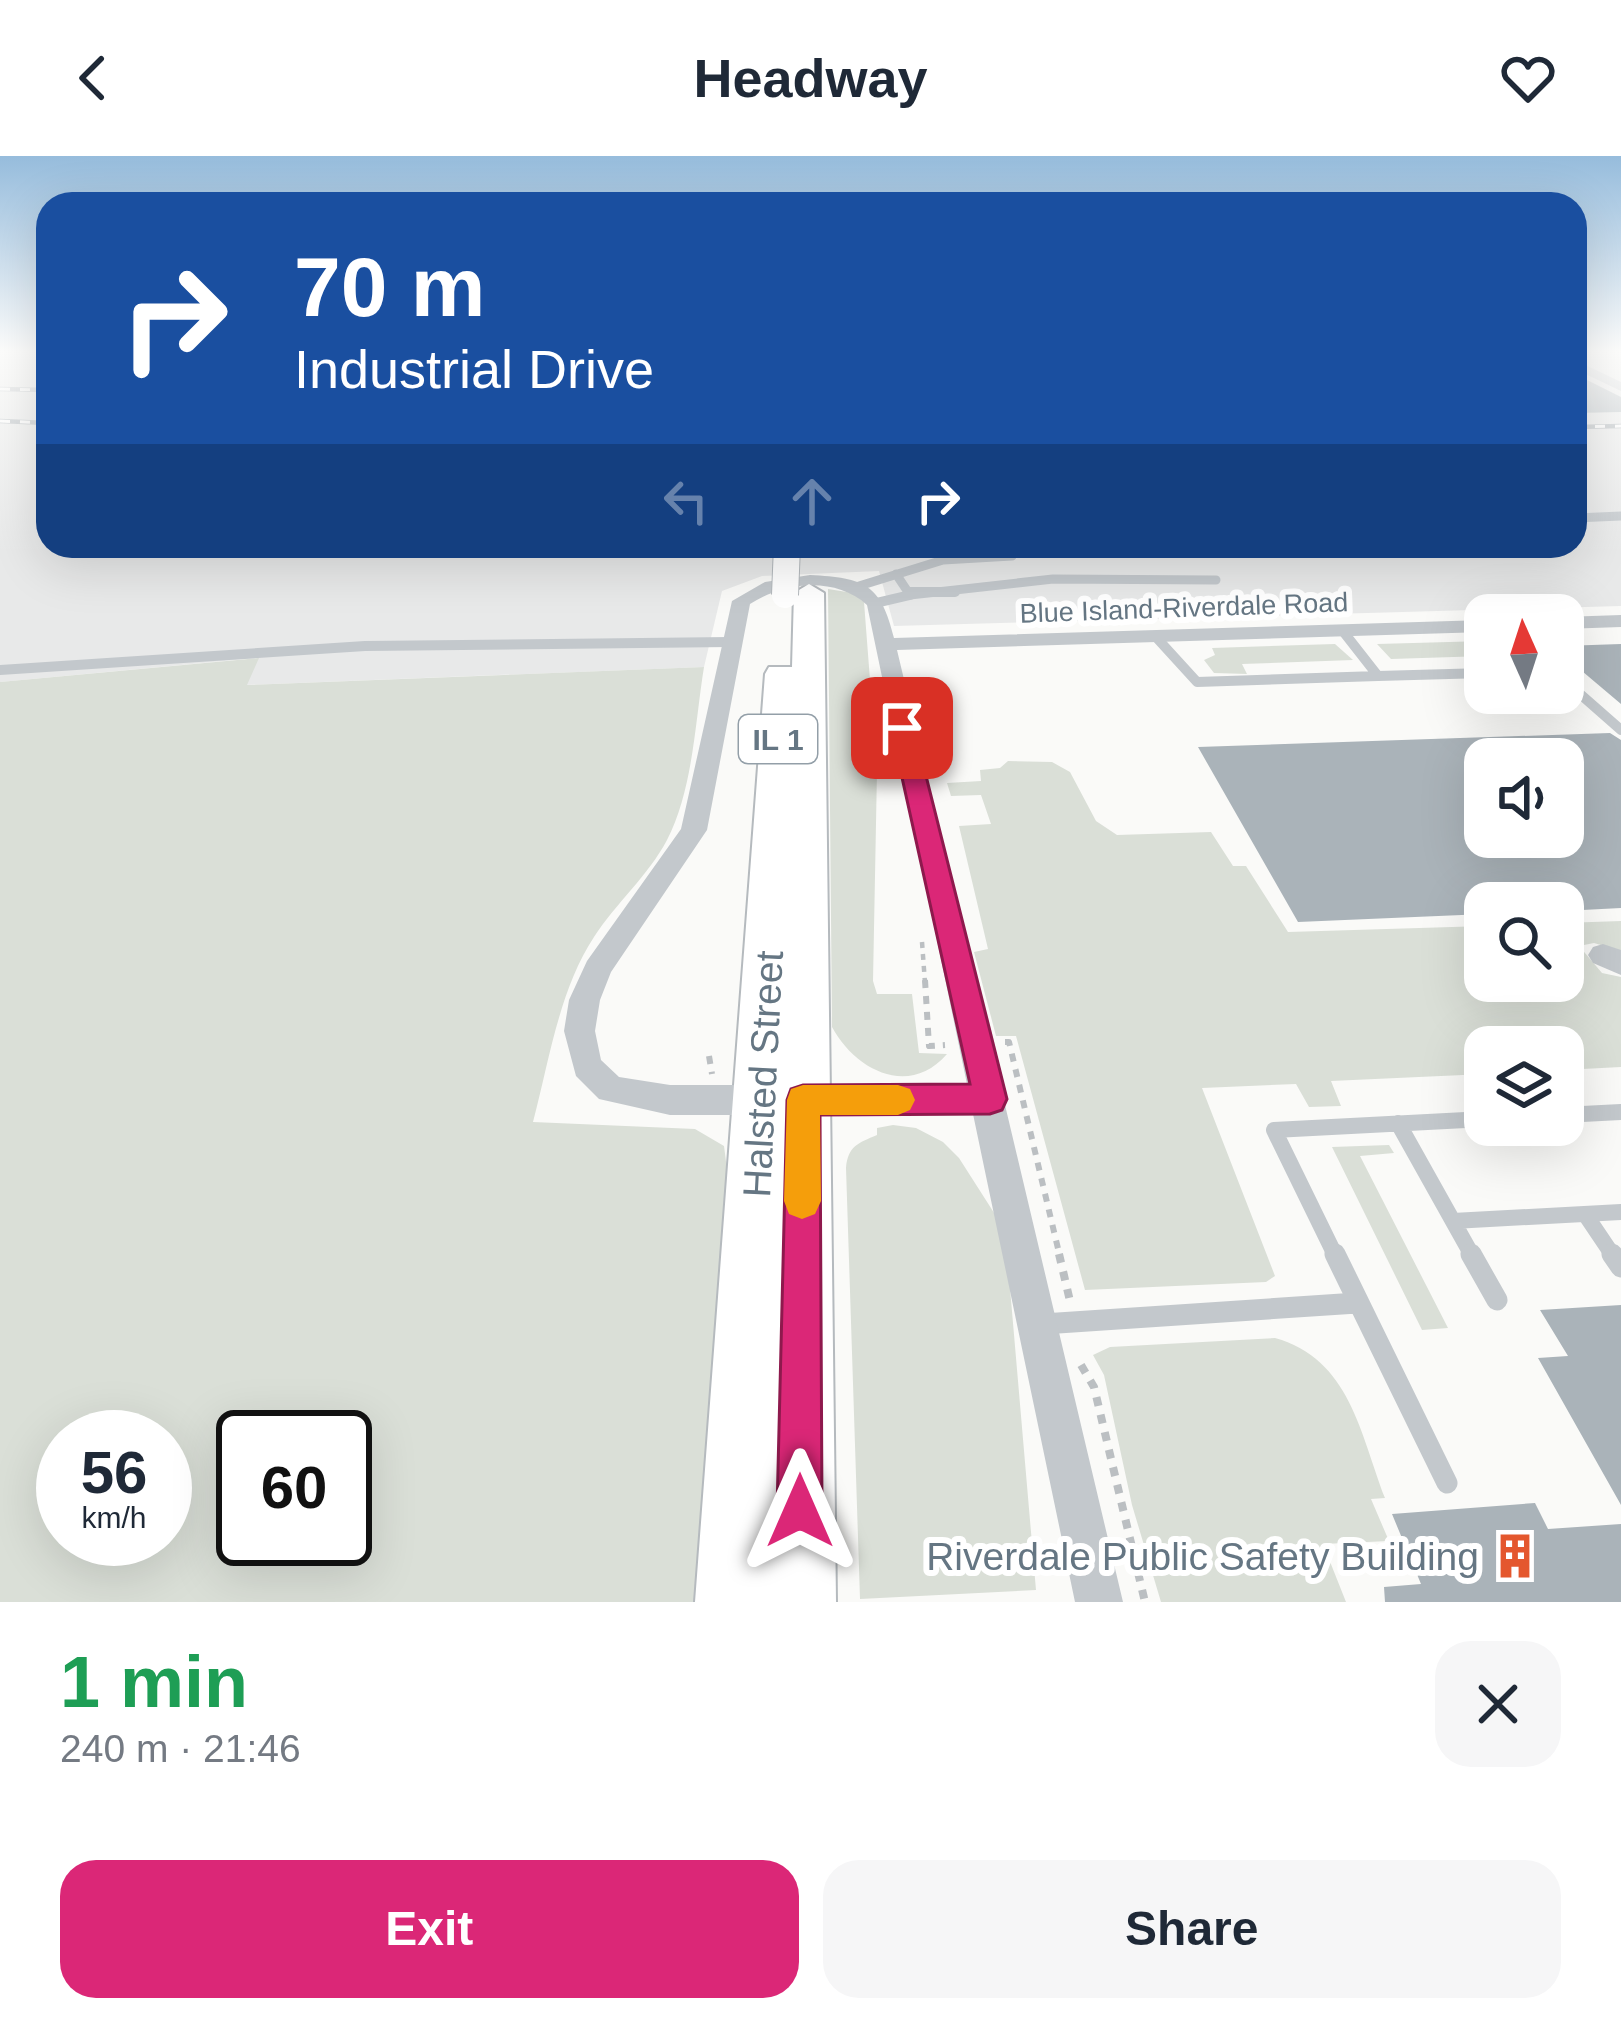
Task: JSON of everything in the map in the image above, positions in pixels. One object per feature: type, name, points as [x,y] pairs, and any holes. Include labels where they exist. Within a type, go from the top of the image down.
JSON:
[{"type":"main road","name":"Halsted Street","points":[[790,558],[797,594]]},
{"type":"main road","name":"Halsted Street","points":[[799,1602],[783,1100],[797,594],[806,558]]},
{"type":"main road","name":"Halsted Street","points":[[732,1602],[783,1100]]},
{"type":"street","points":[[990,1099],[656,1099],[611,1090],[589,1072],[579,1046],[592,982],[613,942],[677,860],[694,830],[737,609],[748,595],[809,582],[867,595],[885,644],[919,811],[990,1099],[1099,1602]]},
{"type":"street","points":[[1584,623],[1621,622]]},
{"type":"street","name":"Blue Island-Riverdale Road","points":[[885,644],[1464,627]]},
{"type":"lane","points":[[1587,517],[1621,516]]},
{"type":"lane","points":[[867,595],[896,574],[943,560],[978,558]]},
{"type":"lane","points":[[896,574],[910,595]]},
{"type":"lane","points":[[867,595],[957,595],[1017,584],[1216,580]]},
{"type":"lane","points":[[1342,630],[1378,676]]},
{"type":"lane","points":[[1155,636],[1197,682],[1464,674]]},
{"type":"lane","points":[[0,670],[214,650],[485,639],[730,642]]},
{"type":"lane","points":[[1584,697],[1621,730]]},
{"type":"lane","points":[[1584,1113],[1621,1112]]},
{"type":"lane","points":[[1447,1484],[1274,1130],[1464,1120]]},
{"type":"lane","points":[[1398,1124],[1498,1300]]},
{"type":"lane","points":[[1453,1221],[1621,1212]]},
{"type":"lane","points":[[1585,1214],[1621,1268]]},
{"type":"lane","points":[[1038,1325],[1357,1303]]},
{"type":"path","points":[[923,993],[929,1046],[953,1045]]},
{"type":"path","points":[[1009,1042],[1066,1278]]},
{"type":"path","points":[[1081,1365],[1094,1387],[1145,1602]]},
{"type":"shaded area","points":[[0,418],[36,418],[36,558],[1587,558],[1587,418],[1621,418],[1621,606],[1584,607],[1584,594],[1464,594],[1464,610],[894,626],[879,571],[762,576],[722,591],[704,667],[245,685],[257,658],[0,682]]},
{"type":"shaded area","points":[[828,589],[853,593],[864,602],[877,771],[873,981],[877,994],[912,994],[919,1053],[947,1054],[916,1074],[900,1076],[868,1066],[832,1027]]},
{"type":"shaded area","points":[[1464,642],[1464,657],[1391,659],[1377,644]]},
{"type":"shaded area","points":[[1335,644],[1353,660],[1242,664],[1247,674],[1214,673],[1204,660],[1215,655],[1212,648]]},
{"type":"shaded area","points":[[259,658],[247,685],[704,667],[688,778],[676,820],[659,853],[582,958],[556,1027],[533,1122],[695,1129],[724,1146],[730,1192],[701,1602],[0,1602],[0,682]]},
{"type":"shaded area","points":[[1008,761],[1052,762],[1070,772],[1096,821],[1117,835],[1211,832],[1233,866],[1246,866],[1288,932],[1464,927],[1464,1002],[1584,1002],[1584,952],[1602,973],[1621,977],[1621,1067],[1584,1069],[1584,1026],[1464,1026],[1464,1075],[1331,1081],[1341,1106],[1309,1107],[1296,1084],[1202,1088],[1275,1276],[1266,1282],[1085,1290],[1016,1036],[996,1036],[974,952],[988,949],[959,826],[991,824],[981,795],[951,796],[947,783],[981,781],[980,770],[1000,768]]},
{"type":"shaded area","points":[[1621,921],[1621,951],[1584,945],[1584,922]]},
{"type":"shaded area","points":[[877,1128],[916,1128],[943,1142],[959,1158],[1005,1230],[1036,1590],[860,1599],[846,1168],[855,1146],[877,1135]]},
{"type":"shaded area","points":[[1389,1145],[1394,1153],[1360,1156],[1448,1328],[1422,1330],[1332,1147]]},
{"type":"shaded area","points":[[1275,1338],[1320,1363],[1349,1402],[1385,1498],[1371,1499],[1389,1541],[1323,1544],[1346,1602],[1161,1602],[1132,1505],[1104,1375],[1093,1355],[1110,1347]]},
{"type":"building","points":[[1621,644],[1621,704],[1584,673],[1584,645]]},
{"type":"building","points":[[1610,733],[1621,740],[1621,908],[1584,910],[1584,882],[1464,882],[1464,915],[1298,922],[1198,747]]},
{"type":"building","points":[[1621,1305],[1621,1505],[1538,1358],[1568,1356],[1540,1310]]},
{"type":"building","name":"Riverdale Public Safety Building","points":[[1535,1503],[1548,1529],[1621,1524],[1621,1602],[1385,1602],[1384,1587],[1421,1584],[1392,1514]]},
{"type":"railway","points":[[0,421],[36,422]]},
{"type":"railway","points":[[1587,427],[1621,426]]},
{"type":"slow traffic","points":[[802,1201],[803,1100],[898,1100]]},
{"type":"place","name":"Riverdale Public Safety Building","points":[[1515,1556]]},
{"type":"route","points":[[800,1511],[803,1100],[990,1099],[902,728]]}]
